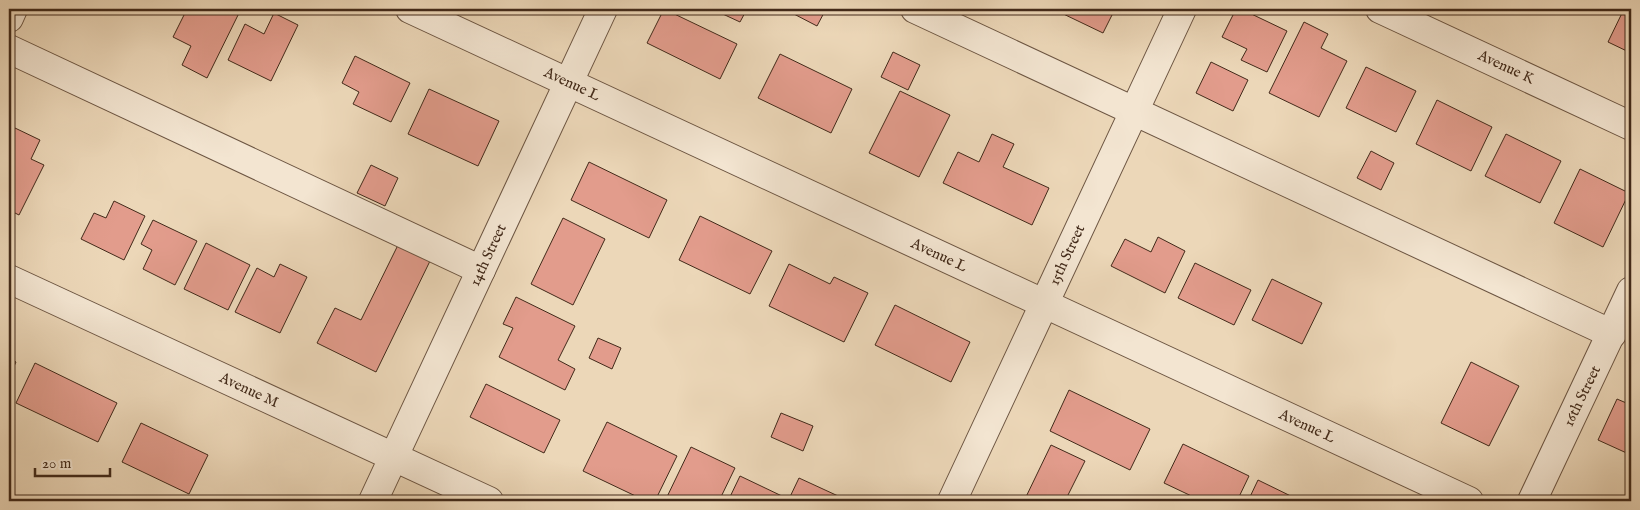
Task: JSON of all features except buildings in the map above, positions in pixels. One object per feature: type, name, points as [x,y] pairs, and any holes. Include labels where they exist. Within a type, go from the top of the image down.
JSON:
[{"type":"street","points":[[9,18],[13,9]]},
{"type":"street","name":"Avenue L","points":[[410,9],[1469,501]]},
{"type":"street","name":"14th Street","points":[[373,501],[603,9]]},
{"type":"street","points":[[915,9],[1612,334]]},
{"type":"street","name":"15th Street","points":[[952,501],[1182,9]]},
{"type":"street","name":"Avenue K","points":[[1380,9],[1631,126]]},
{"type":"street","points":[[9,50],[482,270]]},
{"type":"street","name":"Avenue M","points":[[9,278],[489,501]]},
{"type":"street","name":"16th Street","points":[[1532,501],[1631,291]]}]
